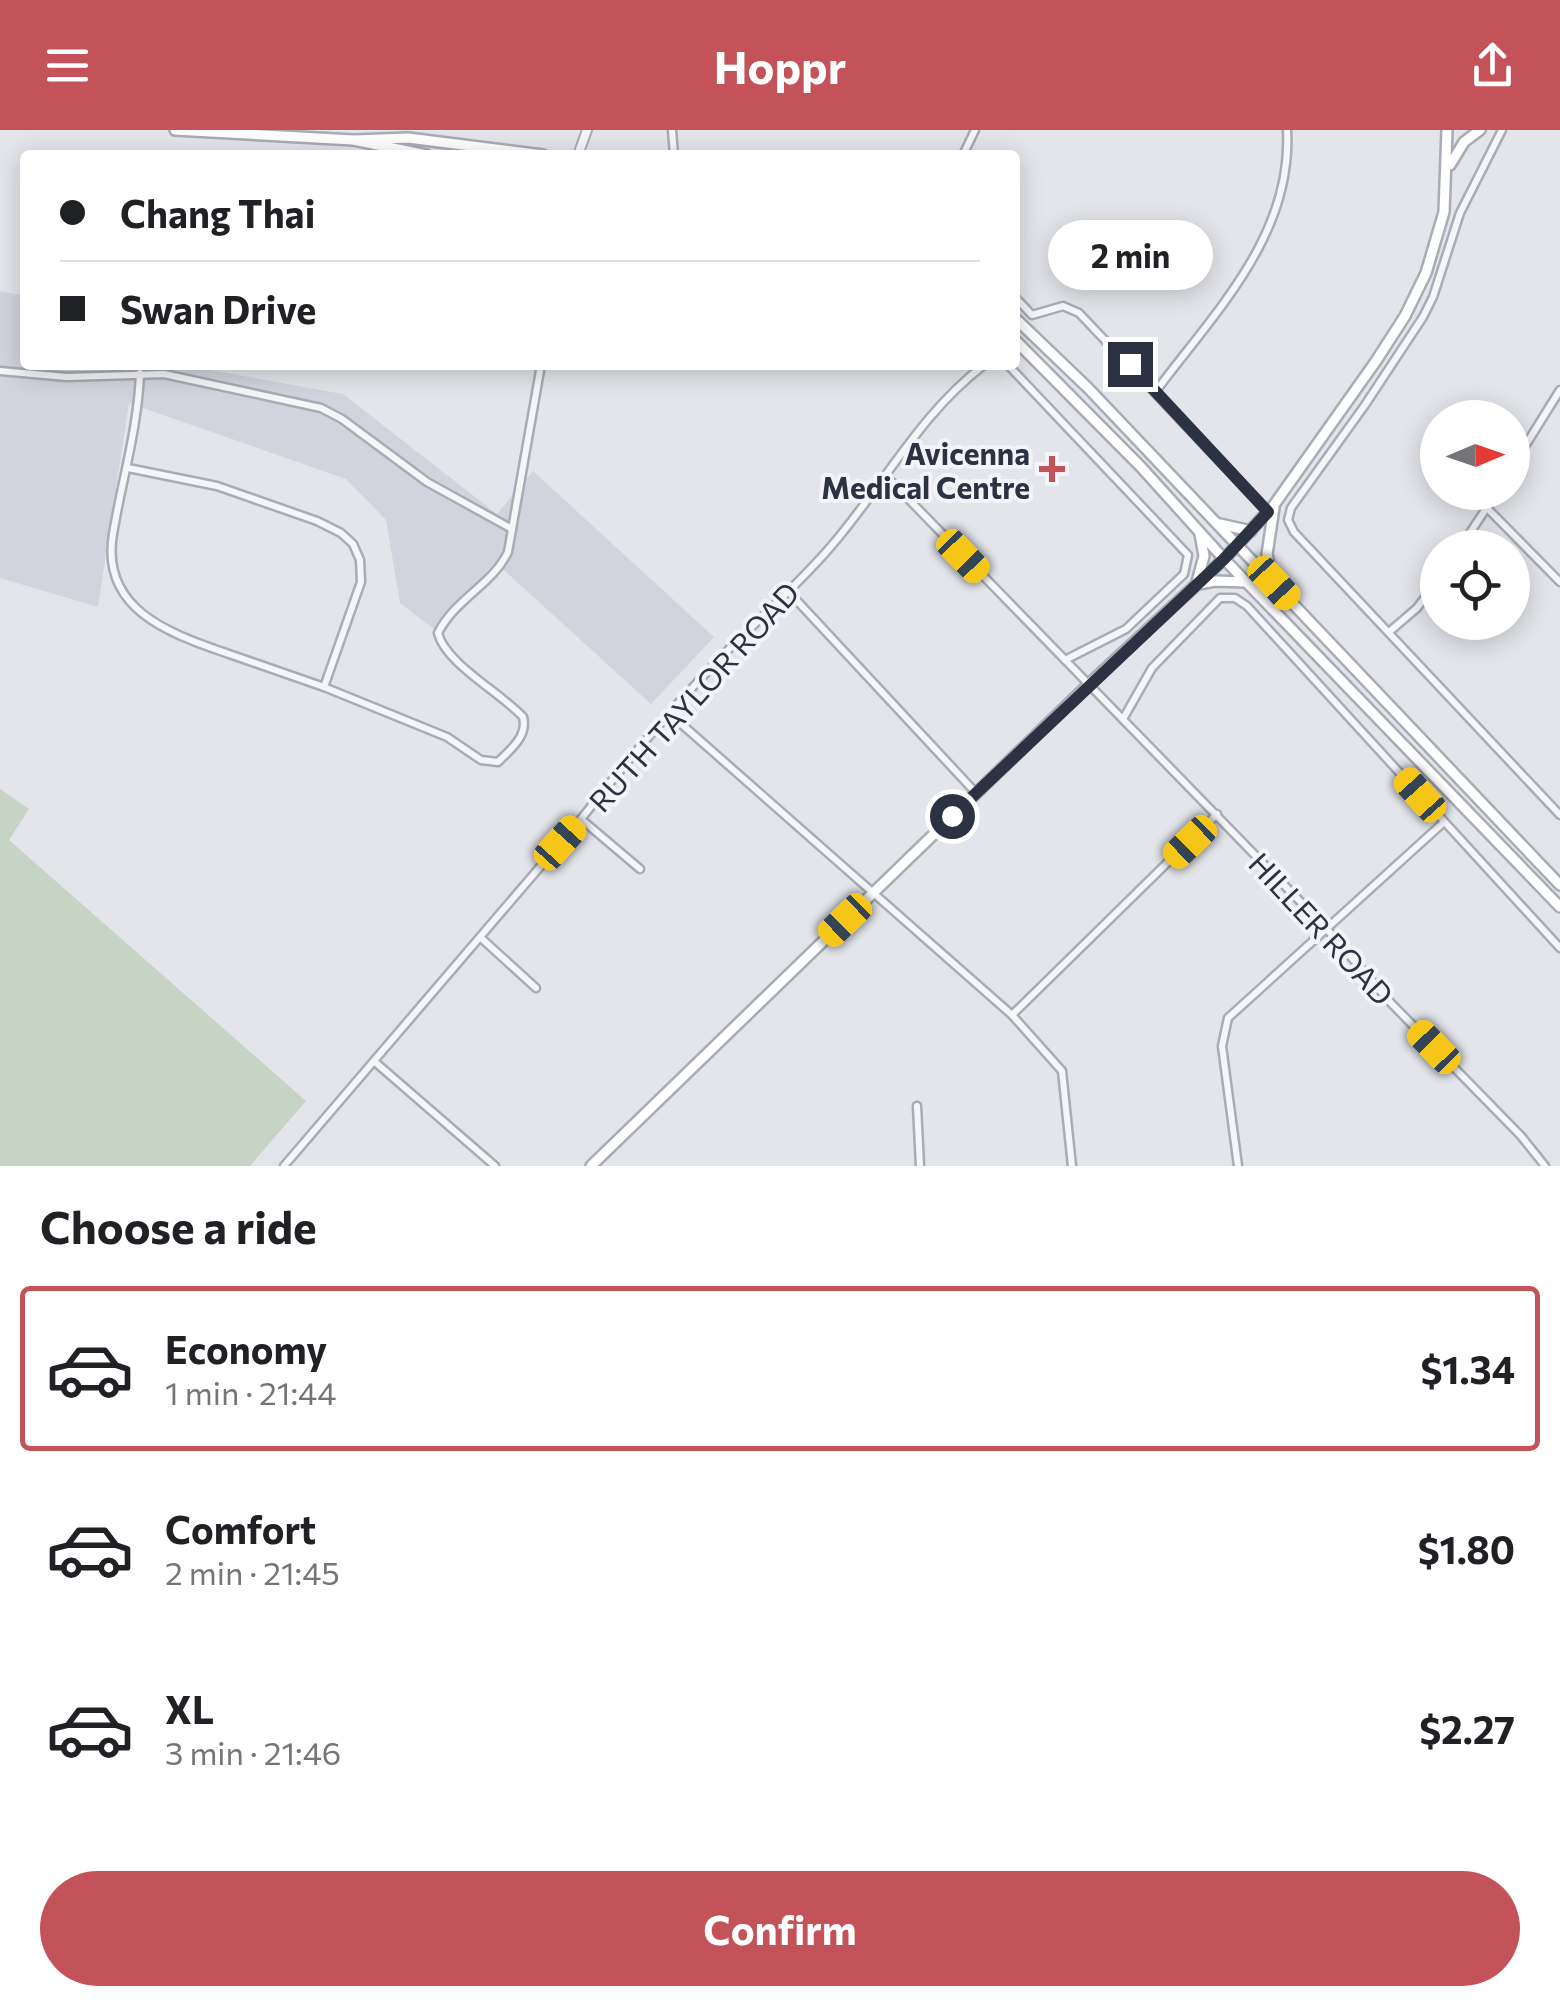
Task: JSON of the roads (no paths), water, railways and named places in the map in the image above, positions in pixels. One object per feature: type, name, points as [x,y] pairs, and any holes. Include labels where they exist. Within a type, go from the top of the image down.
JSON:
[{"type":"main road","points":[[176,130],[353,140],[408,138],[503,150]]},
{"type":"main road","points":[[591,1166],[976,792],[1224,559],[1271,508],[1404,316],[1426,272],[1444,212],[1447,130]]},
{"type":"main road","points":[[1447,170],[1464,142],[1480,130]]},
{"type":"main road","points":[[353,140],[402,150]]},
{"type":"main road","points":[[1020,323],[1088,388],[1560,884]]},
{"type":"main road","points":[[1020,345],[1560,907]]},
{"type":"main road","points":[[1271,508],[1267,554],[1274,583]]},
{"type":"main road","points":[[1214,522],[1251,531]]},
{"type":"main road","points":[[1196,585],[1204,556],[1200,533]]},
{"type":"main road","points":[[1196,585],[1246,582]]},
{"type":"street","points":[[1156,391],[1245,271],[1268,233],[1283,190],[1287,130]]},
{"type":"street","points":[[1502,130],[1460,213],[1423,316],[1291,508],[1288,520],[1294,532],[1560,816]]},
{"type":"street","points":[[1020,302],[1032,315],[1062,306],[1080,312],[1271,508]]},
{"type":"street","points":[[140,374],[128,468],[112,546],[118,581],[140,613],[170,633],[324,687],[447,737],[481,760],[498,762],[522,736],[526,728],[523,716],[455,658],[442,645],[438,633],[466,597],[503,562],[540,370]]},
{"type":"street","name":"RUTH TAYLOR ROAD","points":[[284,1166],[670,714],[834,544],[887,478],[922,423],[979,370]]},
{"type":"street","points":[[1013,370],[1181,546],[1188,563],[1172,587],[1116,637],[1064,660]]},
{"type":"street","points":[[0,371],[67,377],[182,376],[320,408],[342,419],[428,482],[512,528]]},
{"type":"street","points":[[1530,438],[1560,390]]},
{"type":"street","points":[[1337,414],[1351,424]]},
{"type":"street","points":[[128,468],[217,486],[317,521],[353,544],[360,560],[361,582],[324,687]]},
{"type":"street","name":"HILLER ROAD","points":[[887,478],[1216,814],[1545,1166]]},
{"type":"street","points":[[1489,510],[1560,582]]},
{"type":"street","points":[[787,590],[976,792]]},
{"type":"street","points":[[1122,719],[1152,668],[1220,598],[1235,598],[1248,606],[1560,948]]},
{"type":"street","points":[[1389,632],[1420,604]]},
{"type":"street","points":[[670,714],[1012,1016],[1062,1071],[1072,1166]]},
{"type":"street","points":[[1012,1016],[1216,814]]},
{"type":"street","points":[[582,819],[640,869]]},
{"type":"street","points":[[1238,1166],[1222,1046],[1223,1030],[1234,1011],[1444,822]]},
{"type":"street","points":[[480,936],[536,988]]},
{"type":"street","points":[[375,1062],[495,1166]]},
{"type":"street","points":[[918,1106],[920,1166]]},
{"type":"place","name":"Avicenna Medical Centre","points":[[1052,469]]}]
